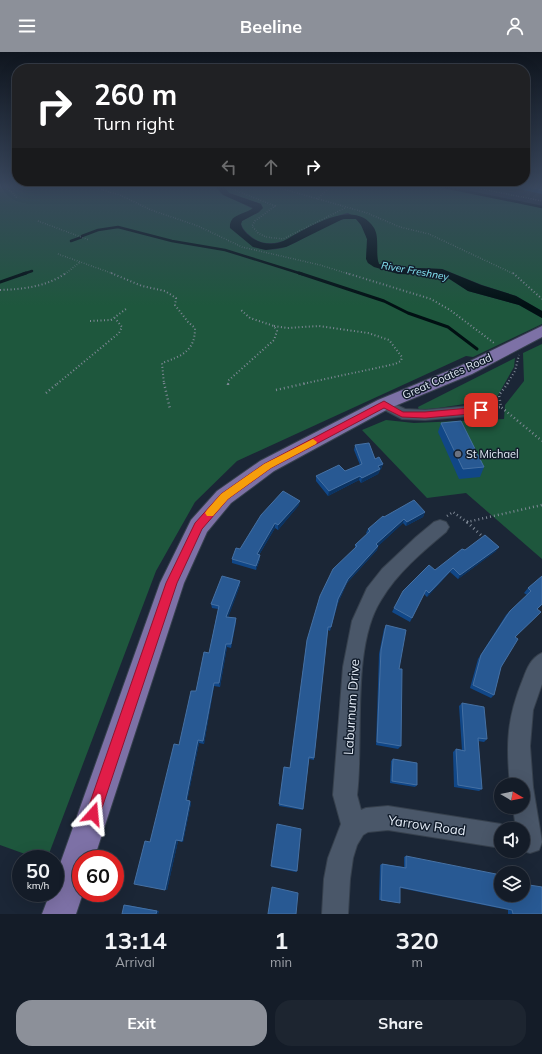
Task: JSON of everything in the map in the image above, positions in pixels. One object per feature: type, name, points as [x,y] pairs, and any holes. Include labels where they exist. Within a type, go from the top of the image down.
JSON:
[{"type":"main road","name":"Great Coates Road","points":[[59,914],[172,583],[199,526],[224,497],[267,466],[384,404],[512,351],[542,331]]},
{"type":"street","points":[[384,404],[402,414],[425,415],[481,410]]},
{"type":"street","name":"Laburnum Drive","points":[[354,826],[345,795],[352,671],[360,627],[373,596],[384,579],[410,552],[440,527]]},
{"type":"street","points":[[521,778],[518,725],[522,704],[538,668],[542,663]]},
{"type":"street","points":[[527,814],[532,841]]},
{"type":"street","name":"Yarrow Road","points":[[354,826],[366,820],[388,818],[494,835]]},
{"type":"street","points":[[335,914],[339,861],[346,839],[354,826]]},
{"type":"path","points":[[53,226],[88,240]]},
{"type":"path","points":[[198,226],[242,247],[320,265],[431,299],[450,310],[512,351],[519,360],[508,385],[499,395],[501,407],[542,441]]},
{"type":"path","points":[[252,226],[266,238],[275,240],[283,239],[309,226]]},
{"type":"path","points":[[398,226],[429,234],[512,272],[542,299]]},
{"type":"path","points":[[58,254],[133,281],[142,286],[165,290],[176,298],[175,305],[188,322],[195,328],[196,338],[192,346],[184,354],[162,363],[165,390],[170,409]]},
{"type":"path","points":[[0,290],[50,284],[69,272],[80,262]]},
{"type":"path","points":[[536,293],[542,293]]},
{"type":"path","points":[[90,321],[115,318],[126,309]]},
{"type":"path","points":[[241,310],[250,318],[274,326],[287,328],[319,326],[368,333],[389,340],[397,353],[402,357],[401,361],[395,364],[276,390]]},
{"type":"path","points":[[46,393],[119,333],[122,328],[115,318]]},
{"type":"path","points":[[228,385],[229,380],[274,340],[277,331],[274,326]]},
{"type":"path","points":[[467,522],[542,505]]},
{"type":"path","points":[[440,527],[436,523],[453,512],[487,540]]},
{"type":"green space","points":[[0,226],[239,226],[260,249],[269,250],[293,244],[327,226],[361,226],[367,242],[368,263],[410,274],[440,275],[448,278],[468,291],[519,305],[542,318],[542,324],[473,357],[466,356],[237,461],[195,502],[156,571],[50,850],[14,850],[0,845]]},
{"type":"green space","points":[[242,226],[316,226],[287,240],[275,243],[264,243],[253,238]]},
{"type":"green space","points":[[371,226],[542,226],[542,311],[516,296],[482,285],[442,269],[390,267],[379,264],[376,256],[377,244],[374,228]]},
{"type":"green space","points":[[542,344],[542,559],[466,493],[427,498],[362,430],[386,420],[414,423],[504,419],[505,405],[524,381],[523,353]]},
{"type":"green space","points":[[515,358],[514,367],[497,397],[497,400],[419,410],[418,407]]},
{"type":"water","points":[[230,226],[242,226],[252,238],[268,244],[275,244],[284,241],[311,226],[328,226],[286,247],[266,250],[253,247],[230,228]]},
{"type":"water","name":"River Freshney","points":[[362,226],[372,226],[376,232],[379,264],[390,267],[442,269],[481,285],[516,296],[542,311],[542,318],[519,305],[468,291],[448,278],[440,275],[398,274],[374,267],[368,263],[366,259],[367,239]]},
{"type":"building","points":[[461,421],[484,467],[463,469],[441,423]]},
{"type":"building","points":[[369,443],[375,459],[379,457],[383,464],[378,466],[380,469],[362,478],[360,476],[329,491],[316,476],[339,465],[345,471],[362,464],[355,445]]},
{"type":"building","points":[[283,491],[300,501],[278,525],[275,523],[257,554],[260,555],[256,566],[232,559],[236,548],[240,549],[261,515]]},
{"type":"building","points":[[414,500],[425,512],[407,522],[404,519],[376,544],[378,546],[348,579],[338,599],[331,627],[328,627],[314,758],[309,757],[303,809],[279,804],[284,767],[290,768],[307,640],[320,596],[333,569],[357,546],[355,545],[370,531],[368,529],[383,516],[384,517]]},
{"type":"building","points":[[485,535],[499,547],[460,575],[453,568],[429,593],[426,590],[412,618],[394,608],[403,591],[429,565],[435,570],[462,549],[465,550]]},
{"type":"building","points":[[222,576],[240,581],[226,617],[236,618],[231,644],[226,644],[219,683],[214,683],[203,741],[198,740],[186,800],[190,801],[182,841],[176,840],[165,890],[134,884],[145,841],[150,842],[174,744],[179,745],[191,691],[196,691],[204,652],[209,653],[219,606],[211,604]]},
{"type":"building","points":[[542,576],[542,604],[537,609],[541,612],[515,637],[518,639],[501,667],[494,695],[473,685],[481,655],[510,611],[531,591],[528,588]]},
{"type":"building","points":[[386,625],[406,630],[399,669],[402,669],[401,746],[377,742],[381,650]]},
{"type":"building","points":[[462,703],[484,707],[487,739],[478,738],[482,789],[458,785],[456,749],[465,751]]},
{"type":"building","points":[[393,759],[417,763],[417,785],[392,781]]},
{"type":"building","points":[[277,824],[301,829],[297,871],[271,866]]},
{"type":"building","points":[[406,856],[494,874],[494,902],[530,902],[530,885],[542,887],[542,914],[513,914],[512,910],[400,887],[400,903],[381,900],[382,864],[406,868]]},
{"type":"building","points":[[272,887],[298,893],[296,914],[268,914]]},
{"type":"building","points":[[124,905],[157,911],[156,914],[122,914]]},
{"type":"waterway","points":[[82,236],[98,230],[118,227],[172,241],[225,250],[302,274]]},
{"type":"waterway","points":[[71,241],[82,237]]},
{"type":"waterway","points":[[26,273],[32,271]]},
{"type":"waterway","points":[[0,282],[26,273]]},
{"type":"waterway","points":[[299,273],[384,301],[408,313],[448,327],[477,349]]},
{"type":"slow traffic","points":[[210,513],[224,497],[267,466],[313,442]]},
{"type":"place","name":"St Michael","points":[[458,454]]},
{"type":"route","points":[[93,814],[172,583],[199,526],[224,497],[267,466],[384,404],[402,414],[425,415],[481,410]]}]
